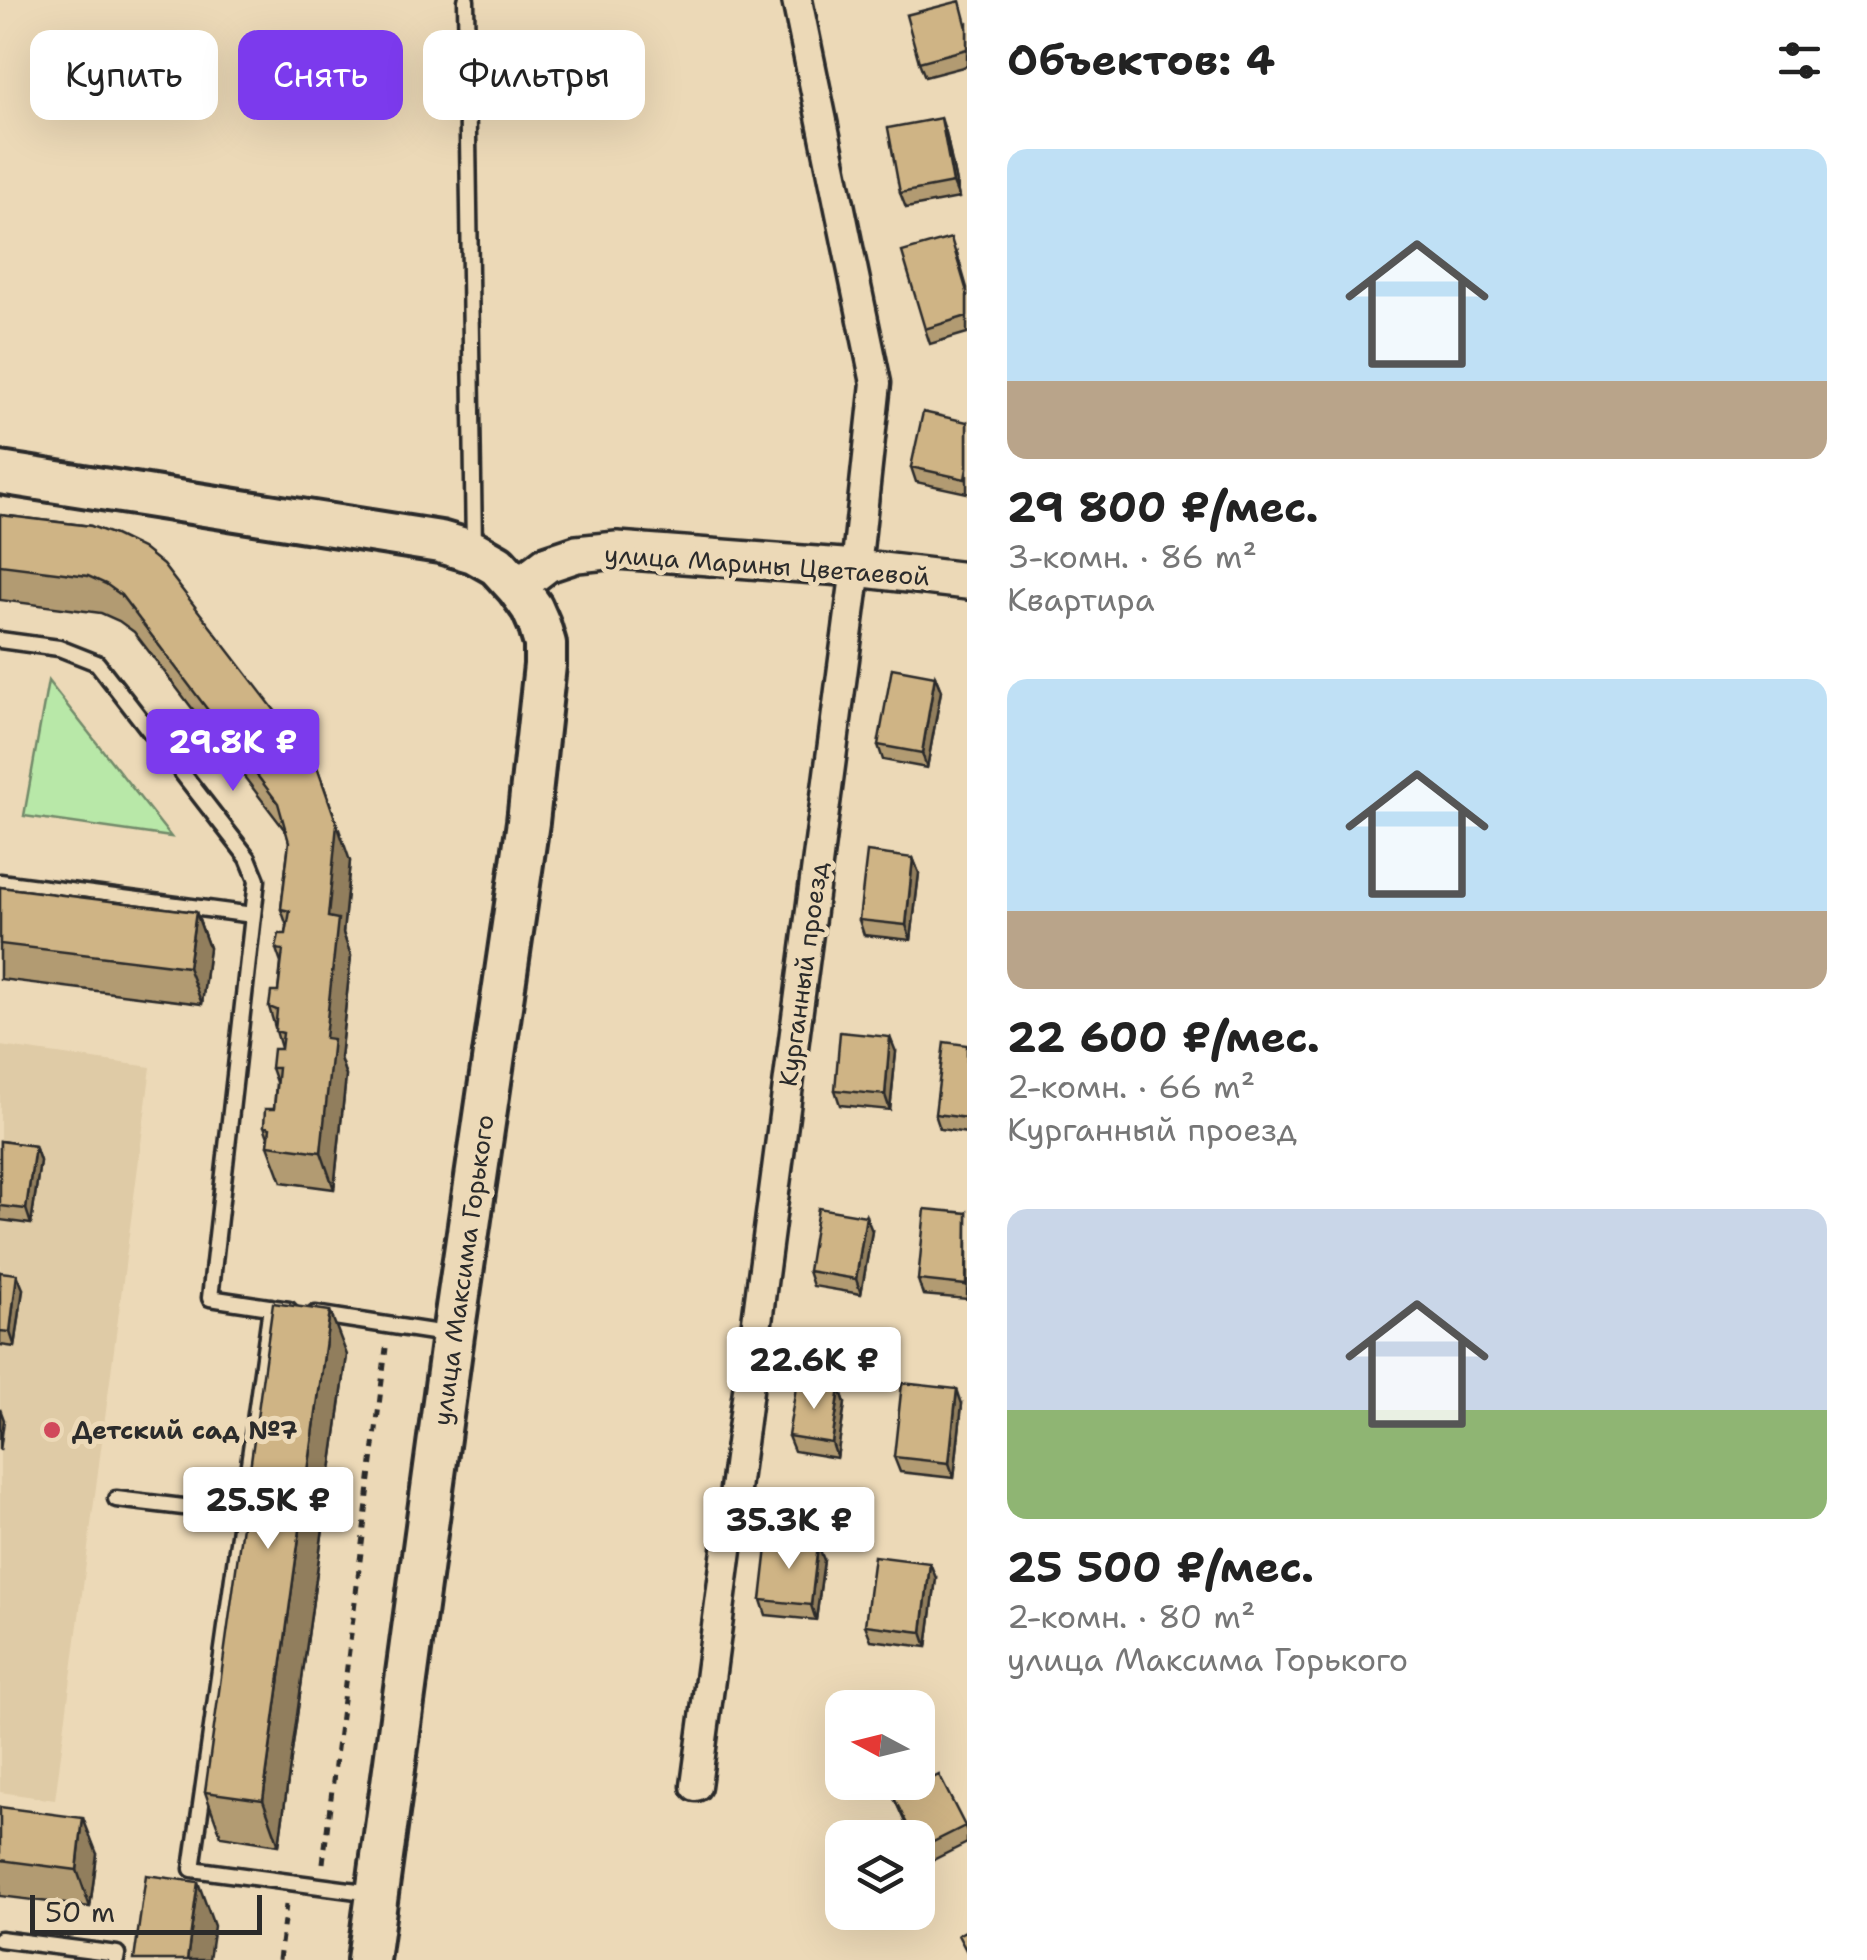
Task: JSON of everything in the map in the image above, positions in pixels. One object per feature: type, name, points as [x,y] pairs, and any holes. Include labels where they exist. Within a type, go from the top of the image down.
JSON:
[{"type":"main road","points":[[0,473],[440,542],[474,552]]},
{"type":"main road","name":"улица Максима Горького","points":[[368,1960],[528,822],[545,665],[545,644],[532,608],[497,565],[474,552]]},
{"type":"street","name":"Курганный проезд","points":[[696,1786],[856,568],[876,384],[796,0]]},
{"type":"street","name":"улица Марины Цветаевой","points":[[516,587],[547,564],[577,554],[617,550],[856,568],[967,581]]},
{"type":"lane","points":[[466,0],[474,552]]},
{"type":"lane","points":[[0,640],[59,648],[96,663],[248,858],[257,880],[210,1298],[453,1335]]},
{"type":"lane","points":[[0,882],[253,915]]},
{"type":"lane","points":[[272,1307],[192,1869],[377,1894]]},
{"type":"lane","points":[[116,1499],[242,1514]]},
{"type":"lane","points":[[0,1939],[117,1954],[116,1960]]},
{"type":"path","points":[[320,1886],[389,1325]]},
{"type":"path","points":[[279,1960],[289,1882]]},
{"type":"shaded area","name":"Детский сад №7","points":[[0,1046],[151,1067],[55,1800],[0,1792]]},
{"type":"green space","points":[[48,681],[171,837],[24,816]]},
{"type":"building","points":[[960,1],[967,28],[967,49],[919,62],[906,15]]},
{"type":"building","points":[[941,118],[953,183],[900,193],[888,128]]},
{"type":"building","points":[[951,238],[967,292],[967,316],[925,329],[902,252]]},
{"type":"building","points":[[923,412],[967,422],[965,479],[911,467]]},
{"type":"building","points":[[0,515],[91,526],[142,548],[163,565],[316,764],[337,824],[328,917],[338,919],[325,1038],[333,1039],[321,1152],[268,1145],[270,1128],[264,1126],[265,1109],[274,1109],[278,1068],[271,1068],[273,1049],[281,1049],[283,1033],[275,1031],[277,1010],[269,1007],[271,992],[278,992],[283,950],[276,949],[279,934],[286,934],[290,911],[281,909],[289,842],[278,803],[121,595],[88,576],[0,565]]},
{"type":"building","points":[[892,668],[935,676],[922,753],[878,745]]},
{"type":"building","points":[[867,852],[913,858],[906,925],[859,920]]},
{"type":"building","points":[[0,887],[196,912],[188,967],[0,944]]},
{"type":"building","points":[[840,1032],[890,1037],[885,1095],[835,1090]]},
{"type":"building","points":[[944,1042],[967,1045],[967,1118],[935,1114]]},
{"type":"building","points":[[0,1141],[35,1146],[26,1209],[0,1206]]},
{"type":"building","points":[[818,1208],[866,1216],[856,1279],[808,1271]]},
{"type":"building","points":[[925,1209],[967,1213],[966,1285],[918,1280]]},
{"type":"building","points":[[0,1272],[17,1274],[10,1332],[0,1331]]},
{"type":"building","points":[[273,1303],[330,1311],[263,1800],[205,1792]]},
{"type":"building","points":[[797,1381],[840,1388],[832,1443],[788,1436]]},
{"type":"building","points":[[902,1383],[957,1389],[949,1463],[894,1457]]},
{"type":"building","points":[[768,1539],[818,1545],[811,1605],[761,1600]]},
{"type":"building","points":[[874,1556],[930,1563],[922,1632],[865,1625]]},
{"type":"building","points":[[939,1775],[965,1826],[935,1841],[935,1820],[905,1820],[895,1800],[935,1800],[935,1777]]},
{"type":"building","points":[[0,1807],[83,1818],[77,1870],[0,1860]]},
{"type":"building","points":[[146,1875],[198,1882],[187,1960],[134,1960]]},
{"type":"building","points":[[967,1930],[967,1952],[958,1935]]},
{"type":"place","name":"Детский сад №7","points":[[52,1430]]}]
